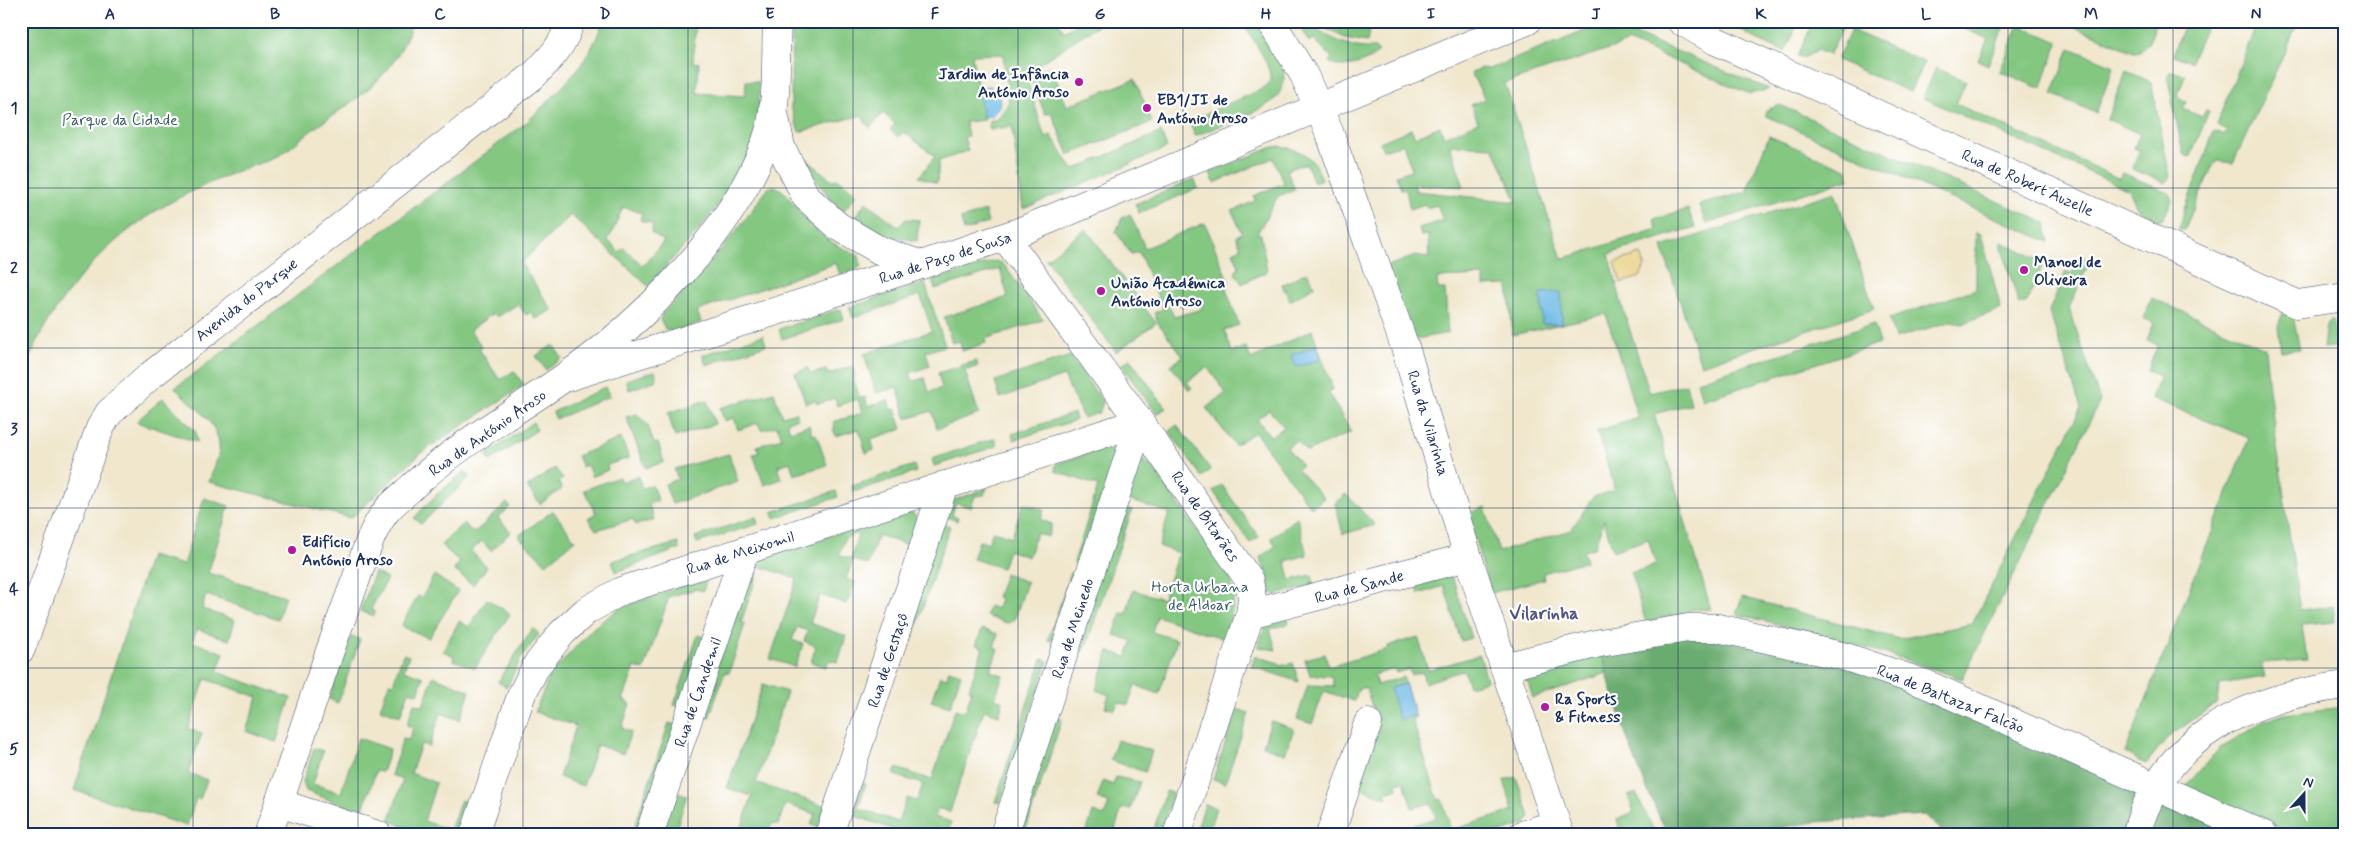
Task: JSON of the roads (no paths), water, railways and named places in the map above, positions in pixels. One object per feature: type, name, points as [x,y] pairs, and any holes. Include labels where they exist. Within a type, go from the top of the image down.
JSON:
[{"type":"street","name":"Avenida do Parque","points":[[21,649],[92,447],[109,413],[174,356],[533,76],[553,56],[568,32],[570,21]]},
{"type":"street","name":"Rua de António Aroso","points":[[268,835],[344,610],[377,526],[388,509],[455,450],[562,379],[612,341],[653,303],[725,220],[746,184],[766,140],[773,108],[777,21]]},
{"type":"street","name":"Rua da Vilarinha","points":[[1271,21],[1304,75],[1330,134],[1406,350],[1468,558],[1558,829]]},
{"type":"street","name":"Rua de Paço de Sousa","points":[[562,379],[1005,237],[1527,21]]},
{"type":"street","name":"Rua de Robert Auzelle","points":[[1681,21],[1711,31],[2297,304],[2345,297]]},
{"type":"street","name":"Rua de António Aroso","points":[[773,108],[781,147],[806,197],[838,226],[879,250],[922,265]]},
{"type":"street","name":"Rua de Bitarães","points":[[1005,237],[1140,422],[1249,580],[1252,598],[1250,614],[1177,835]]},
{"type":"street","name":"Rua de Meixomil","points":[[474,835],[521,696],[536,666],[562,633],[586,611],[613,594],[1140,422]]},
{"type":"street","name":"Rua de Meinedo","points":[[1004,835],[1140,422]]},
{"type":"street","name":"Rua de Gestaçô","points":[[829,835],[944,485]]},
{"type":"street","name":"Rua de Candemil","points":[[650,835],[745,550]]},
{"type":"street","name":"Rua de Sande","points":[[1250,614],[1468,558]]},
{"type":"street","name":"Rua de Baltazar Falcão","points":[[1504,667],[1600,643],[1688,628],[1718,628],[1846,656],[1926,684],[2264,835]]},
{"type":"street","points":[[2136,835],[2155,787],[2166,770],[2191,744],[2255,705],[2307,690],[2345,685]]},
{"type":"street","points":[[1330,835],[1368,722]]},
{"type":"street","points":[[279,803],[378,835]]},
{"type":"street","points":[[1522,835],[1558,829]]},
{"type":"water","points":[[991,86],[992,92],[999,92],[1000,105],[992,116],[983,117],[978,87]]},
{"type":"water","points":[[1561,292],[1562,324],[1542,324],[1541,293]]},
{"type":"water","points":[[1316,346],[1321,359],[1296,367],[1291,355]]},
{"type":"water","points":[[1405,684],[1415,715],[1399,720],[1390,688]]},
{"type":"place","name":"Jardim de Infância António Aroso","points":[[1079,82]]},
{"type":"place","name":"EB1/JI de António Aroso","points":[[1147,108]]},
{"type":"place","name":"Manoel de Oliveira","points":[[2024,270]]},
{"type":"place","name":"União Académica António Aroso","points":[[1101,291]]},
{"type":"place","name":"Edifício António Aroso","points":[[292,550]]},
{"type":"place","name":"Ra Sports & Fitness","points":[[1545,707]]},
{"type":"district","name":"Vilarinha","points":[[1544,613]]},
{"type":"park label","name":"Parque da Cidade","points":[[120,119]]},
{"type":"park label","name":"Horta Urbana de Aldoar","points":[[1200,595]]}]
